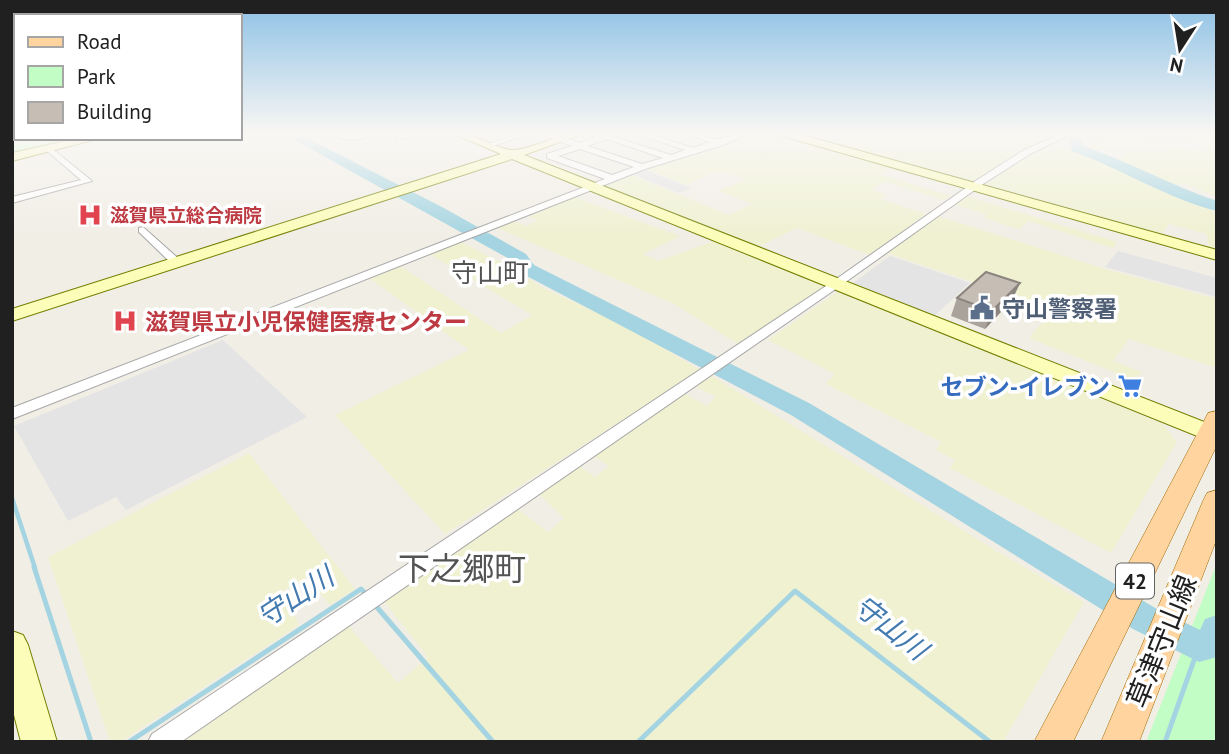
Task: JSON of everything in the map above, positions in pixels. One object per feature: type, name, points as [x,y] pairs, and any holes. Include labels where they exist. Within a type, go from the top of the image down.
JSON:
[{"type":"main road","name":"草津守山線","points":[[1053,742],[1215,430]]},
{"type":"main road","name":"草津守山線","points":[[1120,742],[1217,501]]},
{"type":"street","points":[[12,200],[88,181],[73,168]]},
{"type":"street","points":[[12,315],[472,168]]},
{"type":"street","points":[[547,168],[836,284],[1215,430]]},
{"type":"street","points":[[584,168],[614,179]]},
{"type":"street","points":[[12,414],[639,168]]},
{"type":"street","points":[[910,168],[1217,255]]},
{"type":"street","points":[[160,742],[836,284],[1002,168]]},
{"type":"street","points":[[143,230],[176,262]]},
{"type":"street","points":[[12,645],[39,742]]},
{"type":"green space","points":[[645,168],[892,168],[879,174],[951,196],[944,200],[886,182],[872,189],[887,195],[880,199],[926,214],[870,255],[797,228],[757,247],[602,185],[629,174],[729,215],[752,204],[718,191],[747,179],[717,171],[686,185]]},
{"type":"green space","points":[[927,168],[996,168],[975,181]]},
{"type":"green space","points":[[1009,168],[1118,168],[1217,214],[1217,250],[1209,248],[1207,234],[1169,224],[1162,234],[985,184]]},
{"type":"green space","points":[[1133,168],[1217,168],[1217,197],[1183,183],[1172,184]]},
{"type":"green space","points":[[967,196],[1117,242],[1113,248],[1028,221],[1019,229],[984,218],[986,214],[955,205]]},
{"type":"green space","points":[[574,197],[680,236],[643,254],[658,261],[717,240],[828,286],[738,344],[674,304],[495,227],[513,221],[527,226],[537,220],[525,215]]},
{"type":"green space","points":[[938,216],[1105,269],[1217,299],[1217,362],[1214,367],[1129,339],[1113,361],[1142,372],[1134,380],[1029,338],[1054,309],[887,253]]},
{"type":"green space","points":[[459,241],[514,269],[543,288],[623,324],[700,370],[445,534],[335,415],[469,350],[368,277],[399,265],[501,333],[532,315],[428,253]]},
{"type":"green space","points":[[840,290],[1163,424],[1177,442],[1111,553],[950,468],[955,460],[936,450],[941,442],[826,384],[835,374],[768,340]]},
{"type":"green space","points":[[712,376],[1084,602],[1003,742],[183,742],[348,625],[398,683],[428,657],[382,599],[514,506],[548,532],[564,518],[537,492],[575,463],[595,477],[609,466],[592,455],[685,394],[707,406],[716,397],[695,386]]},
{"type":"green space","points":[[249,453],[355,589],[330,605],[307,577],[283,591],[299,625],[120,742],[110,742],[48,557]]},
{"type":"green space","points":[[1217,563],[1217,742],[1146,742]]},
{"type":"shaded area","points":[[645,170],[691,188],[679,193],[632,174]]},
{"type":"shaded area","points":[[1118,251],[1217,278],[1217,297],[1105,267]]},
{"type":"shaded area","points":[[890,256],[970,283],[934,316],[852,284]]},
{"type":"shaded area","points":[[223,340],[307,417],[126,510],[116,497],[68,521],[14,426]]},
{"type":"building","points":[[986,272],[1020,283],[992,311],[957,298]]},
{"type":"waterway","points":[[356,168],[520,258],[527,269],[800,409],[1145,619],[1199,646],[1212,643],[1217,630]]},
{"type":"waterway","points":[[1126,168],[1169,190],[1217,206]]},
{"type":"waterway","name":"守山川","points":[[12,498],[35,568]]},
{"type":"waterway","name":"守山川","points":[[34,567],[91,742]]},
{"type":"waterway","name":"守山川","points":[[129,742],[361,589],[366,594]]},
{"type":"waterway","name":"守山川","points":[[638,742],[795,591],[990,742]]},
{"type":"waterway","name":"守山川","points":[[375,605],[493,742]]},
{"type":"waterway","name":"守山川","points":[[1165,742],[1199,646]]},
{"type":"place","name":"滋賀県立総合病院","points":[[90,215]]},
{"type":"place","name":"守山警察署","points":[[982,308]]},
{"type":"place","name":"滋賀県立小児保健医療センター","points":[[125,321]]},
{"type":"place","name":"セブン-イレブン","points":[[1130,386]]},
{"type":"district","name":"守山町","points":[[490,272]]},
{"type":"district","name":"下之郷町","points":[[462,568]]}]
